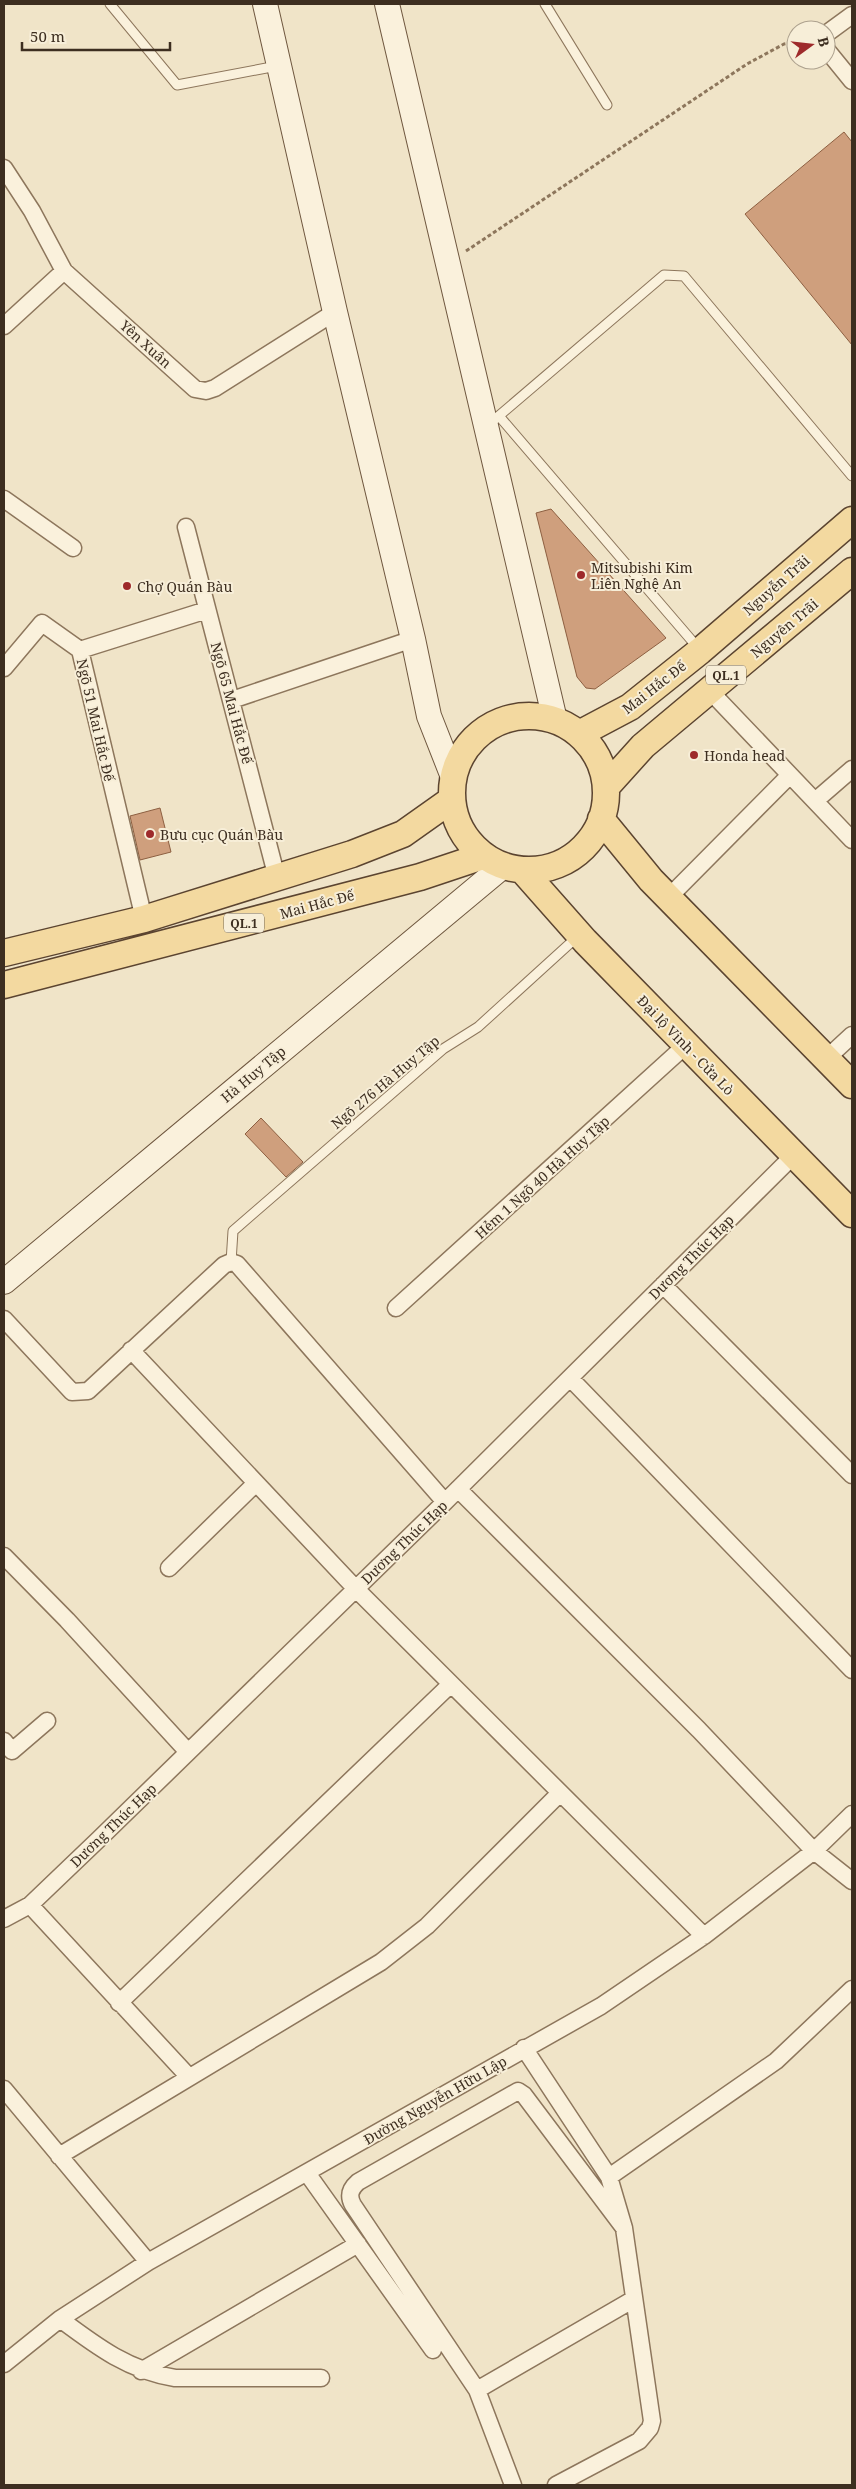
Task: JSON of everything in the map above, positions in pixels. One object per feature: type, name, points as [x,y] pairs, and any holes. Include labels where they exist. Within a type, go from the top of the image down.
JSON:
[{"type":"main road","name":"Nguyễn Trãi","points":[[700,651],[852,520]]},
{"type":"main road","name":"Nguyên Trãi","points":[[606,787],[643,746],[852,571]]},
{"type":"main road","name":"Mai Hắc Đế","points":[[579,734],[630,707],[700,651]]},
{"type":"main road","name":"QL.1","points":[[4,953],[144,919],[352,854],[403,834],[452,789],[460,756],[491,725],[511,717],[534,715],[555,720],[579,734],[590,746],[602,766],[606,787],[605,810],[597,830],[584,848],[567,862],[546,870],[503,865]]},
{"type":"main road","points":[[452,789],[456,821],[467,841],[503,865]]},
{"type":"main road","points":[[601,820],[668,898],[852,1085]]},
{"type":"main road","name":"Mai Hắc Đế","points":[[4,985],[420,877],[503,865]]},
{"type":"main road","name":"Đại lộ Vinh - Cửa Lò","points":[[503,865],[579,935],[852,1214]]},
{"type":"street","points":[[265,4],[335,312],[413,639],[429,716],[452,789]]},
{"type":"street","points":[[387,4],[448,263],[492,422],[555,720]]},
{"type":"street","points":[[836,27],[852,15]]},
{"type":"street","points":[[836,61],[852,81]]},
{"type":"street","name":"Yên Xuân","points":[[4,168],[32,211],[64,271],[195,389],[206,391],[215,388],[335,312]]},
{"type":"street","points":[[4,326],[64,271]]},
{"type":"street","points":[[4,499],[73,548]]},
{"type":"street","name":"Ngõ 65 Mai Hắc Đế","points":[[186,527],[277,878]]},
{"type":"street","name":"Ngõ 51 Mai Hắc Đế","points":[[144,919],[80,650],[207,610]]},
{"type":"street","points":[[4,668],[42,623],[80,650]]},
{"type":"street","points":[[232,700],[413,639]]},
{"type":"street","points":[[709,690],[852,840]]},
{"type":"street","points":[[815,801],[852,769]]},
{"type":"street","points":[[668,898],[790,775]]},
{"type":"street","name":"Hà Huy Tập","points":[[4,1282],[503,865]]},
{"type":"street","points":[[826,1059],[852,1036]]},
{"type":"street","name":"Hẻm 1 Ngõ 40 Hà Huy Tập","points":[[396,1308],[686,1045]]},
{"type":"street","name":"Dương Thúc Hạp","points":[[4,1920],[30,1905],[188,1752],[445,1502],[794,1155]]},
{"type":"street","points":[[4,1319],[72,1392],[88,1391],[224,1265],[231,1262],[236,1264],[445,1502]]},
{"type":"street","points":[[663,1285],[852,1475]]},
{"type":"street","points":[[131,1350],[255,1484],[356,1589],[704,1936]]},
{"type":"street","points":[[570,1378],[852,1670]]},
{"type":"street","points":[[169,1568],[255,1484]]},
{"type":"street","points":[[458,1489],[699,1730],[814,1852],[852,1880]]},
{"type":"street","points":[[4,1556],[188,1752]]},
{"type":"street","points":[[119,2002],[451,1684]]},
{"type":"street","points":[[4,1741],[12,1750],[47,1721]]},
{"type":"street","points":[[59,2156],[189,2077],[357,1979],[400,1948],[437,1916],[560,1793]]},
{"type":"street","name":"Đường Nguyễn Hữu Lập","points":[[4,2364],[60,2319],[148,2262],[601,2006],[704,1936],[814,1852],[852,1814]]},
{"type":"street","points":[[30,1905],[189,2077]]},
{"type":"street","points":[[609,2177],[776,2061],[852,1989]]},
{"type":"street","points":[[524,2048],[609,2177],[624,2228],[653,2416],[650,2428],[639,2441],[556,2485]]},
{"type":"street","points":[[4,2089],[148,2262]]},
{"type":"street","points":[[513,2485],[477,2390],[352,2205],[350,2194],[353,2186],[518,2091],[524,2095],[624,2228]]},
{"type":"street","points":[[308,2173],[434,2350]]},
{"type":"street","points":[[141,2371],[358,2244]]},
{"type":"street","points":[[477,2390],[634,2299]]},
{"type":"street","points":[[60,2319],[110,2356],[141,2371],[175,2378],[321,2378]]},
{"type":"lane","points":[[110,4],[177,85],[279,65]]},
{"type":"lane","points":[[545,4],[607,104]]},
{"type":"lane","points":[[700,651],[492,422],[664,275],[684,276],[852,476]]},
{"type":"lane","name":"Ngõ 276 Hà Huy Tập","points":[[231,1262],[233,1231],[443,1049],[478,1027],[579,935]]},
{"type":"path","points":[[448,263],[747,64],[786,44]]},
{"type":"building","points":[[844,132],[852,142],[852,345],[745,214]]},
{"type":"building","name":"Mitsubishi Kim Liên Nghệ An","points":[[551,509],[666,638],[595,689],[586,688],[577,677],[536,513]]},
{"type":"building","name":"Bưu cục Quán Bàu","points":[[160,808],[171,852],[140,860],[130,816]]},
{"type":"building","points":[[261,1118],[303,1162],[286,1177],[245,1134]]},
{"type":"place","name":"Mitsubishi Kim Liên Nghệ An","points":[[581,575]]},
{"type":"place","name":"Chợ Quán Bàu","points":[[127,586]]},
{"type":"place","name":"Honda head","points":[[694,755]]},
{"type":"place","name":"Bưu cục Quán Bàu","points":[[150,834]]}]
